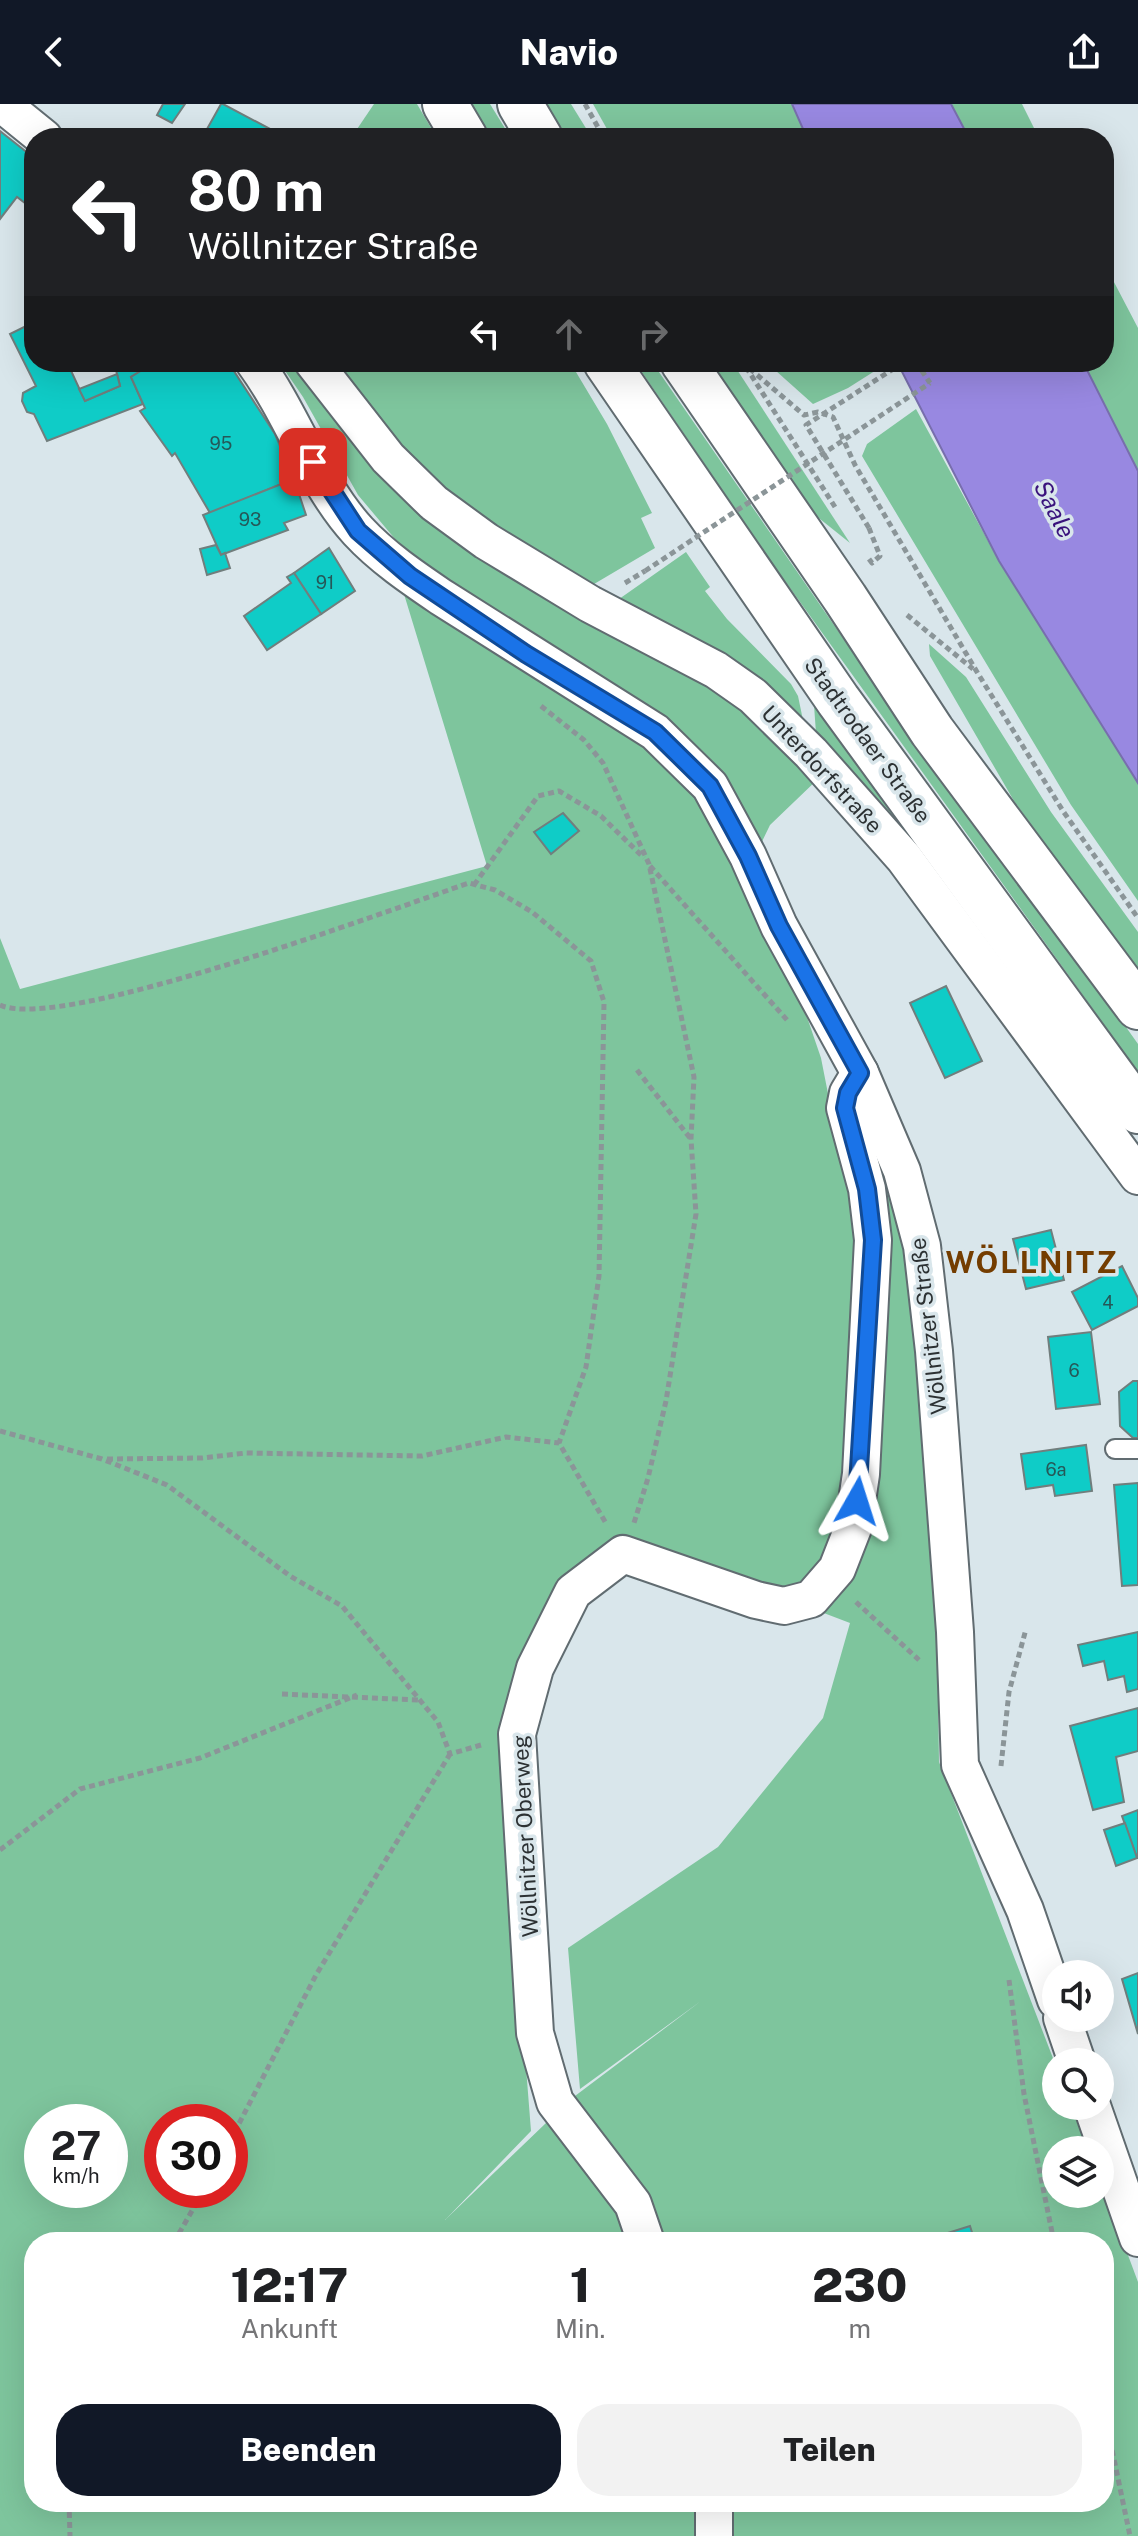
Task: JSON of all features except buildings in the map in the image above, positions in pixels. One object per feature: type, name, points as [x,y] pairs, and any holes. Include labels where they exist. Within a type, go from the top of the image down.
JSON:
[{"type":"main road","points":[[445,104],[459,128]]},
{"type":"main road","points":[[520,104],[534,128]]},
{"type":"main road","name":"Stadtrodaer Straße","points":[[613,372],[838,700],[1138,1111]]},
{"type":"main road","points":[[690,372],[932,731],[1138,1007]]},
{"type":"street","points":[[2,104],[32,128]]},
{"type":"street","name":"Wöllnitzer Straße","points":[[260,372],[328,488],[358,531],[420,583],[526,654],[655,732],[710,786],[748,856],[779,926],[860,1073],[902,1171],[922,1246],[934,1351],[954,1617],[960,1765],[1025,1910],[1042,1960]]},
{"type":"street","name":"Unterdorfstraße","points":[[321,372],[388,458],[434,503],[486,541],[590,604],[716,670],[753,696],[811,753],[904,858],[1138,1176]]},
{"type":"street","points":[[623,1554],[756,1600],[784,1606],[811,1599],[837,1569],[853,1528],[861,1474],[873,1240],[867,1189],[845,1108],[848,1093],[860,1073]]},
{"type":"street","name":"Wöllnitzer Oberweg","points":[[623,1554],[573,1592],[535,1668],[517,1734],[535,2033],[555,2102],[633,2204],[643,2232]]},
{"type":"street","points":[[1097,2120],[1138,2238]]},
{"type":"street","points":[[714,2512],[714,2536]]},
{"type":"lane","points":[[1115,1449],[1138,1449]]},
{"type":"path","points":[[585,104],[598,128]]},
{"type":"path","points":[[749,372],[837,510]]},
{"type":"path","points":[[755,372],[804,415],[818,412],[833,417],[855,465],[977,672],[1063,811],[1138,918]]},
{"type":"path","points":[[863,550],[872,563],[880,556],[869,528],[806,425],[888,372]]},
{"type":"path","points":[[645,571],[930,383],[923,372]]},
{"type":"path","points":[[907,615],[977,672]]},
{"type":"path","points":[[534,701],[584,740],[603,763],[649,864],[694,1077],[691,1139],[696,1214],[666,1401],[648,1478],[623,1554]]},
{"type":"path","points":[[474,885],[538,796],[559,791],[601,816],[649,864],[795,1030]]},
{"type":"path","points":[[0,1005],[73,1006],[191,975],[469,883],[495,890],[532,912],[591,961],[604,1002],[599,1276],[586,1367],[559,1443],[623,1554]]},
{"type":"path","points":[[637,1070],[691,1139]]},
{"type":"path","points":[[0,1431],[102,1459],[167,1485],[290,1576],[342,1606],[438,1722],[450,1754]]},
{"type":"path","points":[[102,1459],[202,1458],[246,1453],[422,1456],[506,1437],[559,1443]]},
{"type":"path","points":[[825,1582],[863,1607],[928,1670]]},
{"type":"path","points":[[1001,1780],[1001,1752],[1009,1692],[1026,1629]]},
{"type":"path","points":[[282,1694],[419,1700]]},
{"type":"path","points":[[0,1850],[80,1789],[200,1758],[357,1695]]},
{"type":"path","points":[[248,2106],[316,1975],[450,1754],[517,1734]]},
{"type":"path","points":[[1012,1968],[1008,1983],[1024,2094],[1052,2232]]},
{"type":"path","points":[[180,2232],[194,2208]]},
{"type":"path","points":[[1114,2459],[1130,2536]]},
{"type":"path","points":[[69,2512],[70,2536]]},
{"type":"green space","points":[[374,104],[417,104],[431,128],[358,128]]},
{"type":"green space","points":[[471,104],[490,104],[505,128],[485,128]]},
{"type":"green space","points":[[544,104],[571,104],[586,128],[559,128]]},
{"type":"green space","points":[[593,104],[792,104],[803,128],[606,128]]},
{"type":"green space","points":[[951,104],[1022,104],[1034,128],[964,128]]},
{"type":"green space","points":[[1114,282],[1138,328],[1138,471],[1088,372],[1114,372]]},
{"type":"green space","points":[[286,372],[311,372],[376,457],[729,688],[819,778],[770,825],[757,852],[734,805],[406,552],[358,495]]},
{"type":"green space","points":[[341,372],[576,372],[607,424],[652,513],[641,518],[655,548],[589,587],[451,501],[394,444]]},
{"type":"green space","points":[[642,372],[659,372],[935,771],[1053,924],[1138,1044],[1138,1072],[772,563]]},
{"type":"green space","points":[[714,372],[739,372],[850,543],[805,507]]},
{"type":"green space","points":[[777,372],[873,372],[848,388],[813,404]]},
{"type":"green space","points":[[916,409],[999,561],[1138,783],[1138,901],[1071,805],[862,456],[867,444]]},
{"type":"green space","points":[[686,552],[710,587],[705,591],[727,619],[791,684],[798,696],[804,725],[612,604]]},
{"type":"green space","points":[[400,581],[629,731],[681,776],[731,854],[808,1020],[821,1058],[832,1114],[864,1110],[911,1249],[937,1630],[939,1762],[1049,2048],[1042,2048],[1042,2120],[1076,2120],[1083,2136],[1042,2136],[1042,2208],[1110,2208],[1138,2282],[1138,2536],[0,2536],[0,938],[20,989],[487,866]],"holes":[[[626,1538],[850,1623],[823,1718],[718,1847],[568,1948],[580,2089],[701,2001],[571,2099],[445,2220],[531,2131],[501,1749]]]},
{"type":"green space","points":[[929,644],[966,677],[1051,812],[1138,932],[1138,972],[1014,801],[930,656]]},
{"type":"green space","points":[[805,685],[940,876],[817,747],[814,705]]},
{"type":"water","points":[[792,104],[951,104],[964,128],[803,128]]},
{"type":"water","name":"Saale","points":[[902,372],[1088,372],[1138,471],[1138,783],[999,561]]},
{"type":"district","name":"WÖLLNITZ","points":[[1032,1262]]},
{"type":"route","points":[[313,462],[358,531],[410,576],[526,654],[655,732],[710,786],[748,856],[779,926],[860,1073],[848,1093],[845,1108],[867,1189],[873,1240],[857,1501]]}]
